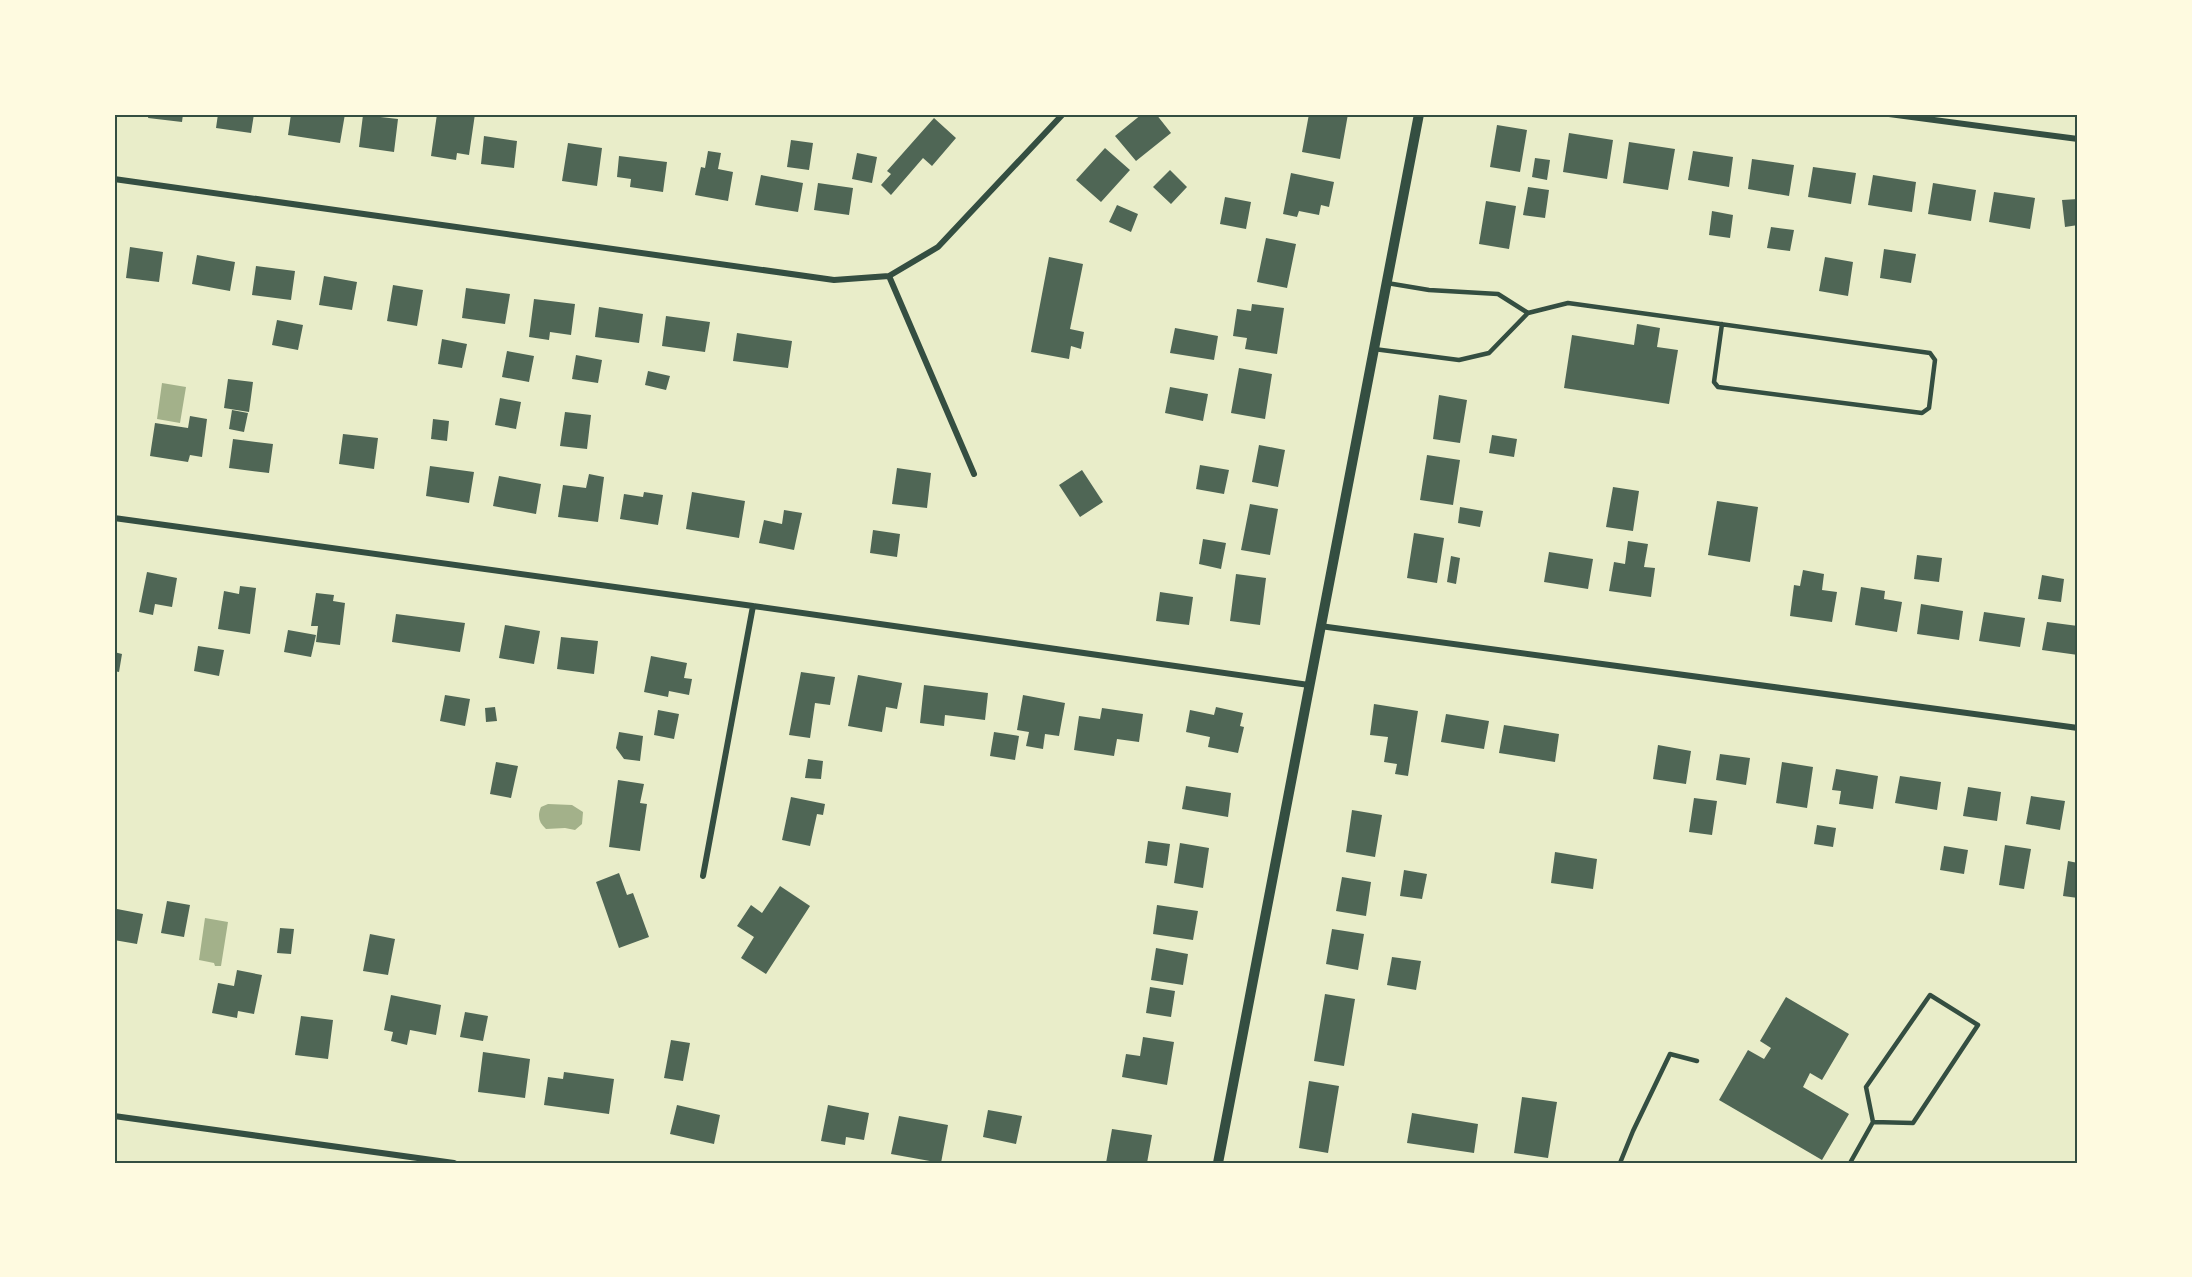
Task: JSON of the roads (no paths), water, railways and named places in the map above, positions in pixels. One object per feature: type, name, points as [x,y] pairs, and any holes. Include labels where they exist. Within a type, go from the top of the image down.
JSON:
[{"type":"street","points":[[114,179],[834,279],[889,276],[938,247],[1063,114]]},
{"type":"street","points":[[1218,1163],[1419,114]]},
{"type":"street","points":[[1889,114],[2078,139]]},
{"type":"street","points":[[889,276],[974,474]]},
{"type":"street","points":[[114,518],[1309,685]]},
{"type":"street","points":[[703,876],[753,606]]},
{"type":"street","points":[[1320,626],[2078,728]]},
{"type":"street","points":[[114,1116],[454,1163]]},
{"type":"lane","points":[[1386,283],[1430,290],[1498,294],[1528,313]]},
{"type":"lane","points":[[1374,349],[1460,360],[1489,353],[1528,313],[1568,303],[1722,324],[1930,353],[1935,360],[1929,408],[1922,413],[1718,387],[1714,381],[1722,324]]},
{"type":"lane","points":[[1850,1163],[1873,1122],[1866,1087],[1930,995],[1978,1025],[1913,1123],[1873,1122]]},
{"type":"lane","points":[[1620,1163],[1670,1054],[1697,1061]]}]
